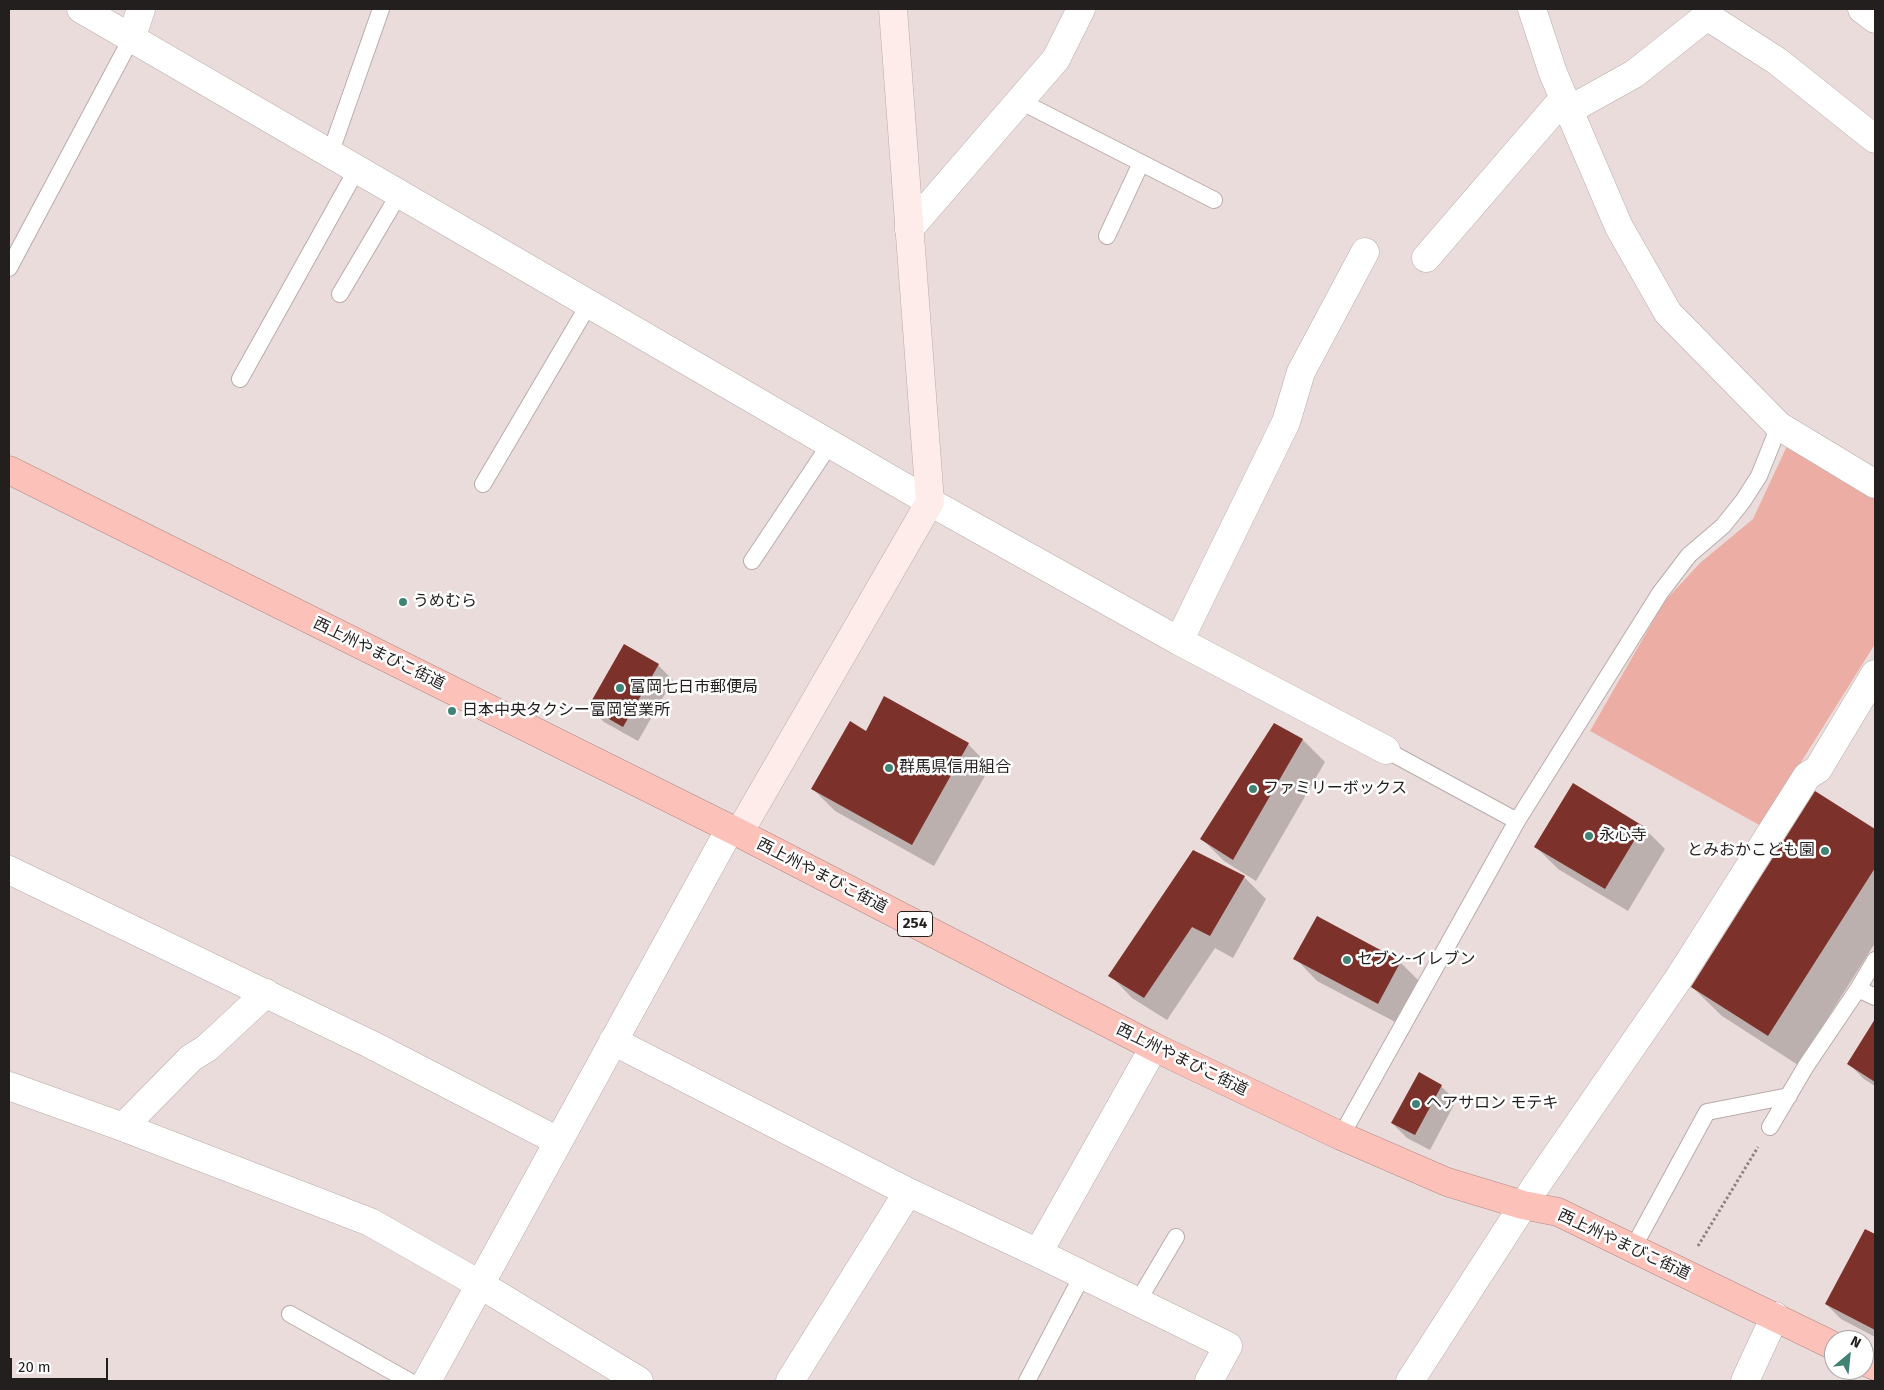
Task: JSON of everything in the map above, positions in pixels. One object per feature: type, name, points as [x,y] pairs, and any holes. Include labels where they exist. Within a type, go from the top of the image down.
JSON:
[{"type":"highway","name":"西上州やまびこ街道","points":[[9,470],[734,831],[1154,1047],[1341,1136],[1447,1182],[1523,1205],[1558,1212],[1824,1341]]},
{"type":"street","points":[[81,9],[930,502],[1178,641],[1386,750]]},
{"type":"street","points":[[131,39],[141,9]]},
{"type":"street","points":[[427,1381],[613,1041],[734,831],[930,502],[893,9]]},
{"type":"street","points":[[909,229],[1056,59],[1081,9]]},
{"type":"street","points":[[1532,9],[1553,73],[1619,227],[1668,313],[1779,426],[1875,484]]},
{"type":"street","points":[[1862,9],[1875,19]]},
{"type":"street","points":[[1426,258],[1567,104],[1634,74],[1707,16],[1777,61],[1875,139]]},
{"type":"street","points":[[1178,641],[1286,422],[1301,372],[1365,252]]},
{"type":"street","points":[[1410,1381],[1523,1205],[1677,981],[1807,776],[1818,769],[1875,674]]},
{"type":"street","points":[[9,870],[370,1044],[558,1141]]},
{"type":"street","points":[[123,1128],[191,1058],[208,1048],[266,993]]},
{"type":"street","points":[[613,1041],[908,1192],[1083,1274],[1228,1346],[1209,1381]]},
{"type":"street","points":[[1038,1253],[1154,1047]]},
{"type":"street","points":[[9,1086],[370,1222],[481,1285],[639,1381]]},
{"type":"street","points":[[790,1381],[908,1192]]},
{"type":"street","points":[[1745,1381],[1775,1316]]},
{"type":"lane","points":[[330,154],[380,9]]},
{"type":"lane","points":[[9,268],[131,39]]},
{"type":"lane","points":[[1020,101],[1214,200]]},
{"type":"lane","points":[[1108,236],[1141,163]]},
{"type":"lane","points":[[240,379],[357,169]]},
{"type":"lane","points":[[340,294],[398,194]]},
{"type":"lane","points":[[483,484],[589,304]]},
{"type":"lane","points":[[1341,1136],[1517,821],[1660,593],[1689,555],[1723,526],[1743,501],[1759,476],[1779,426]]},
{"type":"lane","points":[[752,560],[830,444]]},
{"type":"lane","points":[[1386,750],[1517,821]]},
{"type":"lane","points":[[1770,1127],[1875,960]]},
{"type":"lane","points":[[1858,989],[1875,997]]},
{"type":"lane","points":[[1633,1248],[1707,1112],[1789,1096]]},
{"type":"lane","points":[[1138,1301],[1176,1237]]},
{"type":"lane","points":[[1027,1381],[1083,1274]]},
{"type":"lane","points":[[290,1314],[409,1381]]},
{"type":"path","points":[[1682,1272],[1770,1127]]},
{"type":"shaded area","points":[[1787,446],[1875,495],[1875,644],[1761,826],[1590,731],[1664,602],[1700,563],[1753,519]]},
{"type":"building","points":[[624,644],[659,664],[623,727],[588,707]]},
{"type":"building","points":[[884,696],[969,743],[912,845],[811,789],[850,721],[866,731]]},
{"type":"building","name":"ファミリーボックス","points":[[1274,723],[1303,739],[1233,860],[1200,839]]},
{"type":"building","name":"永心寺","points":[[1573,783],[1643,826],[1605,889],[1534,847]]},
{"type":"building","points":[[1815,791],[1875,829],[1875,868],[1768,1036],[1691,987]]},
{"type":"building","points":[[1193,850],[1245,876],[1210,936],[1192,927],[1144,998],[1108,976]]},
{"type":"building","name":"セブン-イレブン","points":[[1317,916],[1401,961],[1378,1004],[1293,959]]},
{"type":"building","points":[[1875,1019],[1875,1082],[1847,1064]]},
{"type":"building","name":"ヘアサロン モテキ","points":[[1419,1072],[1442,1085],[1415,1135],[1391,1123]]},
{"type":"building","points":[[1865,1229],[1875,1234],[1875,1330],[1825,1304]]},
{"type":"place","name":"うめむら","points":[[403,602]]},
{"type":"place","name":"富岡七日市郵便局","points":[[620,688]]},
{"type":"place","name":"日本中央タクシー富岡営業所","points":[[452,711]]},
{"type":"place","name":"群馬県信用組合","points":[[889,768]]},
{"type":"place","name":"ファミリーボックス","points":[[1253,789]]},
{"type":"place","name":"永心寺","points":[[1589,836]]},
{"type":"place","name":"とみおかこども園","points":[[1825,851]]},
{"type":"place","name":"セブン-イレブン","points":[[1347,960]]},
{"type":"place","name":"ヘアサロン モテキ","points":[[1416,1104]]}]
